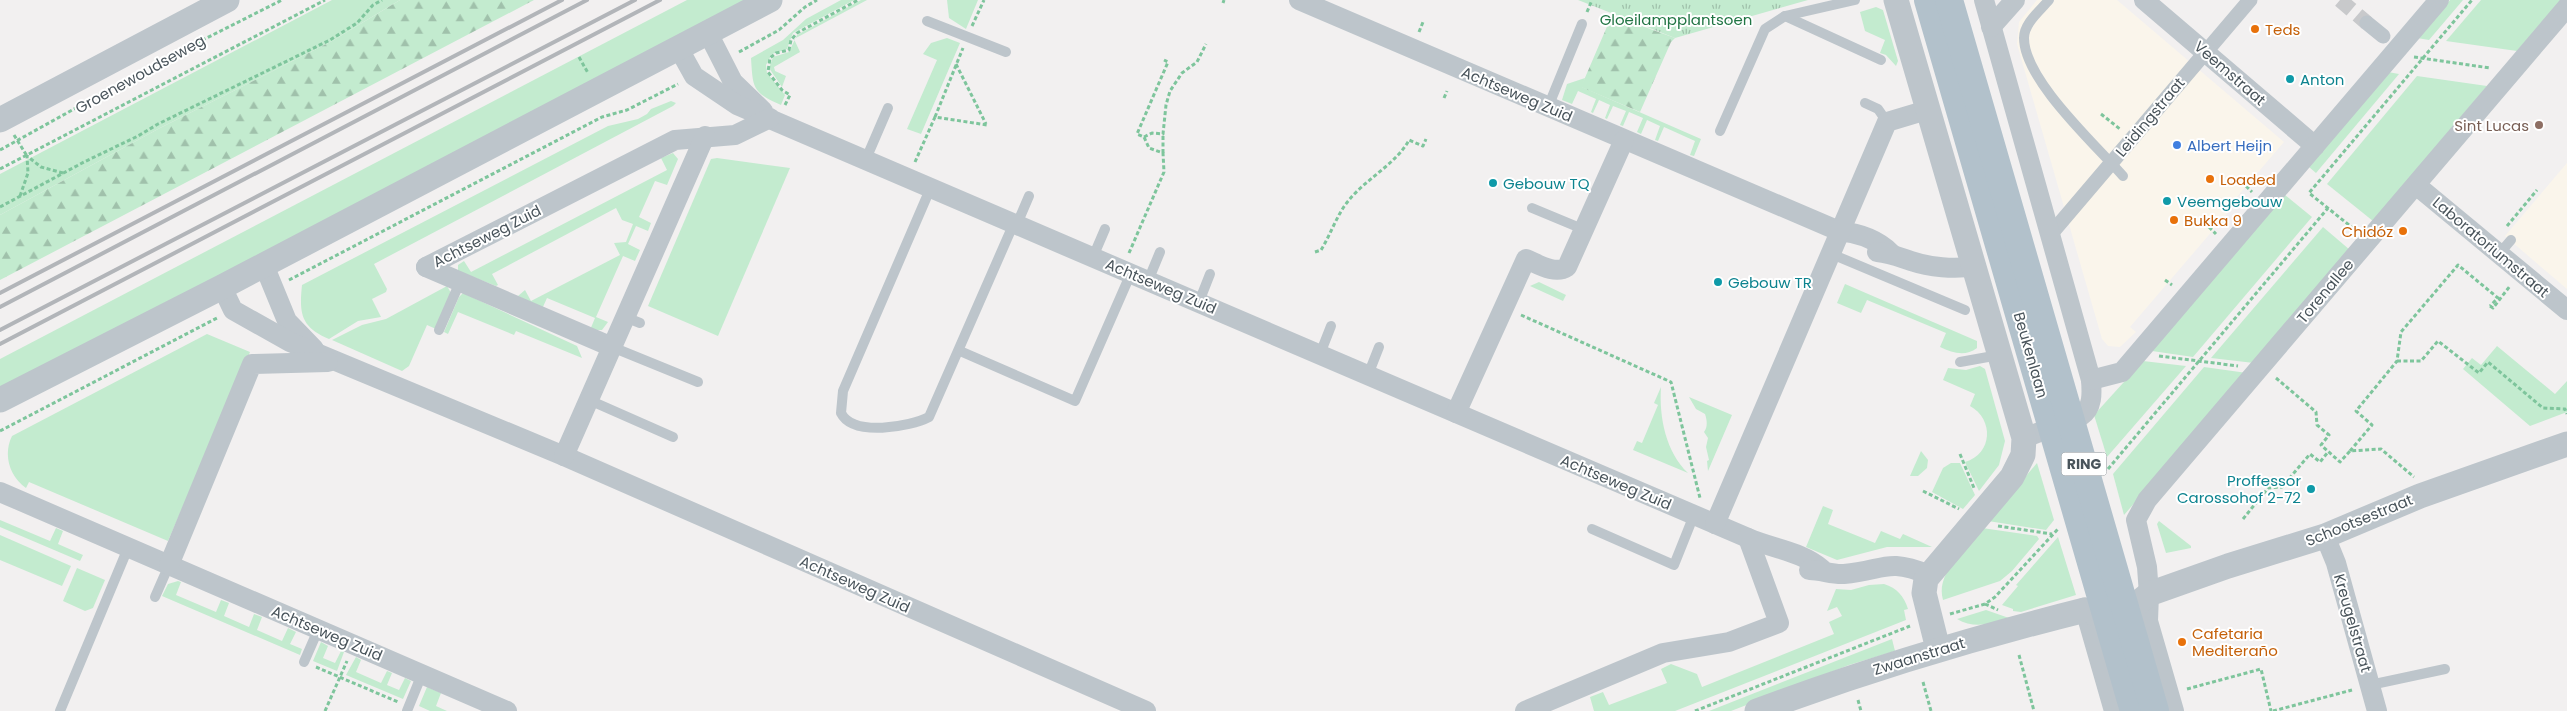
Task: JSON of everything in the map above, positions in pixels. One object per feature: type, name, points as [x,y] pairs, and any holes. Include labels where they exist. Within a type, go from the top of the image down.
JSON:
[{"type":"main road","name":"Beukenlaan","points":[[1928,0],[2003,221],[2155,711]]},
{"type":"main road","name":"Beukenlaan","points":[[1949,0],[2003,221],[2134,711]]},
{"type":"street","name":"Groenewoudseweg","points":[[2,115],[227,0]]},
{"type":"street","points":[[0,400],[264,265],[770,0]]},
{"type":"street","name":"Achtseweg Zuid","points":[[1299,0],[1839,231],[1853,232],[1881,244],[1891,253],[1913,262],[1961,268],[1974,266]]},
{"type":"street","name":"Beukenlaan","points":[[1896,0],[2024,438],[2023,456],[2012,477],[1929,575]]},
{"type":"street","points":[[1984,0],[2091,380],[2093,396],[2085,414],[2064,424],[2024,438]]},
{"type":"street","points":[[1991,27],[2014,0]]},
{"type":"street","name":"Veemstraat","points":[[2144,0],[2315,146]]},
{"type":"street","name":"Leidingstraat","points":[[2050,235],[2250,0]]},
{"type":"street","points":[[2091,380],[2122,372],[2439,0]]},
{"type":"street","name":"Torenallee","points":[[2150,594],[2147,567],[2136,520],[2147,500],[2567,7]]},
{"type":"street","points":[[2367,23],[2383,36]]},
{"type":"street","name":"Achtseweg Zuid","points":[[708,33],[733,82],[774,120]]},
{"type":"street","name":"Achtseweg Zuid","points":[[679,49],[694,76],[736,105],[1456,413],[1697,507],[1715,524],[1769,547],[1782,548],[1813,562],[1822,570],[1836,574],[1847,574],[1895,565],[1910,567],[1929,575]]},
{"type":"street","points":[[1715,524],[1829,253],[1887,122],[1927,110]]},
{"type":"street","name":"Achtseweg Zuid","points":[[612,347],[507,295],[460,282],[426,267],[676,140],[705,136],[735,136],[774,120]]},
{"type":"street","points":[[564,456],[612,347],[633,320],[705,136]]},
{"type":"street","points":[[1456,413],[1526,259],[1551,269],[1564,270],[1572,260],[1624,140]]},
{"type":"street","name":"Laboratoriumstraat","points":[[2416,185],[2505,247],[2521,273],[2567,310]]},
{"type":"street","name":"Achtseweg Zuid","points":[[264,265],[287,321],[328,359]]},
{"type":"street","points":[[222,286],[233,310]]},
{"type":"street","name":"Achtseweg Zuid","points":[[233,310],[290,342],[328,359],[564,456],[1146,711]]},
{"type":"street","name":"Achtseweg Zuid","points":[[169,565],[252,364],[328,359]]},
{"type":"street","name":"Schootsestraat","points":[[2085,610],[2091,602],[2135,592],[2150,594],[2325,536],[2420,496],[2567,444]]},
{"type":"street","name":"Achtseweg Zuid","points":[[0,480],[7,496],[422,674],[482,706],[507,711]]},
{"type":"street","name":"Kreugelstraat","points":[[2325,536],[2336,563],[2363,687],[2377,711]]},
{"type":"street","points":[[1525,711],[1663,653],[1730,642],[1779,623],[1748,538]]},
{"type":"street","points":[[1929,575],[1924,593],[1938,648]]},
{"type":"street","points":[[2150,594],[2148,621],[2174,711]]},
{"type":"street","points":[[2085,610],[2114,711]]},
{"type":"street","name":"Zwaanstraat","points":[[1757,711],[1828,684],[1938,648],[2085,610]]},
{"type":"lane","points":[[1720,131],[1765,29],[1785,16],[1855,0]]},
{"type":"lane","points":[[2049,0],[2027,26],[2024,37],[2029,59],[2041,84],[2123,176]]},
{"type":"lane","points":[[1785,16],[1881,60]]},
{"type":"lane","points":[[926,21],[1006,52]]},
{"type":"lane","points":[[1548,107],[1582,24]]},
{"type":"lane","points":[[1865,103],[1878,108],[1887,122]]},
{"type":"lane","points":[[866,159],[888,108]]},
{"type":"lane","points":[[931,187],[843,391],[840,407],[843,417],[849,423],[867,428],[915,423],[929,417],[1029,196]]},
{"type":"lane","points":[[1532,208],[1585,230]]},
{"type":"lane","points":[[1093,257],[1105,229]]},
{"type":"lane","points":[[960,351],[1075,401],[1134,274],[1160,252]]},
{"type":"lane","points":[[1829,253],[1965,310]]},
{"type":"lane","points":[[1199,302],[1210,274]]},
{"type":"lane","points":[[439,330],[460,282]]},
{"type":"lane","points":[[1320,354],[1331,326]]},
{"type":"lane","points":[[612,347],[698,382]]},
{"type":"lane","points":[[1368,375],[1380,347]]},
{"type":"lane","points":[[1960,362],[1999,355]]},
{"type":"lane","points":[[589,400],[673,437]]},
{"type":"lane","points":[[1592,529],[1674,565],[1697,507]]},
{"type":"lane","points":[[60,711],[128,548]]},
{"type":"lane","points":[[155,598],[169,565]]},
{"type":"lane","points":[[304,662],[318,630]]},
{"type":"lane","points":[[2363,687],[2445,669]]},
{"type":"lane","points":[[408,709],[422,674]]},
{"type":"path","name":"Groenewoudseweg","points":[[0,150],[18,142],[165,59],[282,0]]},
{"type":"path","points":[[0,170],[325,0]]},
{"type":"path","points":[[0,207],[63,173],[330,40],[358,23],[375,0]]},
{"type":"path","points":[[373,5],[382,0]]},
{"type":"path","points":[[723,61],[779,30],[805,7],[817,0]]},
{"type":"path","points":[[774,120],[790,96],[782,90],[768,72],[770,58],[776,53],[789,50],[790,40],[797,33],[858,0]]},
{"type":"path","points":[[908,177],[984,0]]},
{"type":"path","points":[[2355,230],[2309,193],[2472,0]]},
{"type":"path","points":[[1134,274],[1164,172],[1163,134],[1166,105],[1170,91],[1182,74],[1197,62],[1206,44]]},
{"type":"path","points":[[2413,56],[2422,59],[2493,68]]},
{"type":"path","points":[[579,57],[586,71]]},
{"type":"path","points":[[1163,153],[1149,148],[1144,137],[1137,134],[1168,62],[1164,60]]},
{"type":"path","points":[[935,117],[987,125],[956,64]]},
{"type":"path","points":[[274,288],[602,117],[628,110],[694,76]]},
{"type":"path","points":[[1444,98],[1447,91]]},
{"type":"path","points":[[2101,114],[2132,139]]},
{"type":"path","points":[[1144,137],[1152,133],[1163,134]]},
{"type":"path","points":[[1315,252],[1321,250],[1346,204],[1355,194],[1400,154],[1409,140],[1423,146],[1426,139]]},
{"type":"path","points":[[18,142],[27,156],[41,167],[63,173]]},
{"type":"path","points":[[20,196],[28,173],[27,156]]},
{"type":"path","points":[[2246,186],[2252,192]]},
{"type":"path","points":[[2502,231],[2537,190]]},
{"type":"path","points":[[2103,474],[2328,208]]},
{"type":"path","points":[[2209,227],[2217,234]]},
{"type":"path","points":[[2272,374],[2316,412],[2317,425],[2329,435],[2320,445],[2340,462],[2372,425],[2356,411],[2397,361],[2401,332],[2458,265],[2498,298],[2490,306],[2492,308],[2521,273]]},
{"type":"path","points":[[2165,280],[2174,286]]},
{"type":"path","points":[[1504,307],[1671,382],[1697,507]]},
{"type":"path","points":[[0,431],[233,310]]},
{"type":"path","points":[[2397,361],[2421,361],[2438,341],[2479,373],[2488,362],[2543,408],[2565,409],[2567,414]]},
{"type":"path","points":[[2157,356],[2242,367]]},
{"type":"path","points":[[2350,451],[2381,449],[2416,478]]},
{"type":"path","points":[[2243,519],[2268,488],[2282,487],[2310,454],[2320,462],[2328,452]]},
{"type":"path","points":[[1960,454],[1975,489]]},
{"type":"path","points":[[1923,491],[1965,513]]},
{"type":"path","points":[[1995,525],[2052,534]]},
{"type":"path","name":"Zwaanstraat","points":[[1952,614],[1985,604],[2018,574]]},
{"type":"path","name":"Zwaanstraat","points":[[1695,711],[1911,626]]},
{"type":"path","points":[[326,711],[354,645]]},
{"type":"path","points":[[2019,656],[2034,711]]},
{"type":"path","points":[[304,662],[408,709]]},
{"type":"path","points":[[2184,690],[2261,669],[2272,711],[2363,687]]},
{"type":"path","points":[[1924,681],[1931,711]]},
{"type":"path","points":[[1858,700],[1861,711]]},
{"type":"shaded area","points":[[2037,0],[2117,0],[2284,142],[2230,205],[2232,208],[2130,327],[2136,332],[2120,347],[2108,346],[2102,339],[2017,44],[2019,22]]},
{"type":"shaded area","points":[[2567,163],[2567,289],[2505,236]]},
{"type":"green space","points":[[332,0],[400,0],[332,41],[158,129],[0,215],[0,174]]},
{"type":"green space","points":[[400,0],[534,0],[0,280],[0,215],[158,129],[332,41]]},
{"type":"green space","points":[[687,0],[753,0],[0,393],[0,359]]},
{"type":"green space","points":[[841,0],[854,0],[793,33],[787,49],[772,54],[766,65],[767,73],[785,95],[781,105],[759,92],[752,76],[751,58],[783,40],[806,19]]},
{"type":"green space","points":[[861,0],[867,0],[795,38],[797,35]]},
{"type":"green space","points":[[947,0],[978,0],[966,29],[949,18]]},
{"type":"green space","name":"Gloeilampplantsoen","points":[[1578,0],[1808,0],[1675,38]]},
{"type":"green space","points":[[2450,0],[2463,0],[2429,40],[2417,38]]},
{"type":"green space","points":[[2481,0],[2561,0],[2517,51],[2446,41]]},
{"type":"green space","points":[[1876,7],[1883,10],[1898,61],[1896,66],[1886,55],[1880,53],[1885,40],[1865,31],[1860,12]]},
{"type":"green space","points":[[1612,15],[1675,38],[1671,42],[1640,112],[1581,87]]},
{"type":"green space","points":[[947,38],[960,43],[921,134],[907,129],[937,60],[923,54],[931,43]]},
{"type":"green space","points":[[795,40],[800,52],[774,67],[775,71],[786,76],[782,87],[769,68],[773,57],[789,52]]},
{"type":"green space","points":[[2388,72],[2399,74],[2316,173],[2309,167]]},
{"type":"green space","points":[[2417,76],[2487,86],[2373,221],[2327,184]]},
{"type":"green space","points":[[1585,78],[1582,87],[1701,139],[1694,156],[1690,155],[1695,141],[1664,127],[1658,141],[1655,140],[1660,126],[1647,120],[1641,134],[1637,132],[1643,118],[1629,112],[1623,126],[1620,125],[1626,111],[1613,106],[1607,119],[1605,118],[1610,105],[1599,100],[1593,113],[1591,112],[1596,99],[1578,91],[1572,104],[1562,100],[1567,84]]},
{"type":"green space","points":[[671,101],[676,103],[374,264],[387,289],[386,292],[372,299],[381,317],[358,321],[329,339],[313,330],[307,324],[302,312],[302,285],[608,126],[638,119],[647,114],[651,109]]},
{"type":"green space","points":[[673,153],[678,159],[667,185],[655,181],[639,217],[651,223],[648,231],[636,226],[628,244],[640,250],[635,261],[623,256],[596,317],[608,322],[602,330],[590,330],[595,318],[547,298],[542,309],[518,296],[525,290],[531,301],[620,255],[614,243],[626,242],[633,224],[622,220],[616,208],[492,274],[498,285],[496,286],[458,271],[458,265],[464,261],[471,272],[667,170],[661,158]]},
{"type":"green space","points":[[717,158],[790,168],[718,336],[648,306],[711,159]]},
{"type":"green space","points":[[2285,195],[2312,217],[2193,357],[2152,351]]},
{"type":"green space","points":[[2323,227],[2350,250],[2254,363],[2211,358]]},
{"type":"green space","points":[[1539,282],[1566,295],[1563,301],[1530,286]]},
{"type":"green space","points":[[1845,284],[1977,341],[1977,348],[1963,353],[1940,347],[1946,333],[1867,300],[1861,313],[1837,303]]},
{"type":"green space","points":[[447,286],[451,293],[436,329],[427,325],[409,366],[402,371],[332,340],[362,325],[386,319]]},
{"type":"green space","points":[[463,293],[577,346],[582,358],[516,331],[514,335],[458,312],[448,334],[444,332],[459,297]]},
{"type":"green space","points":[[207,334],[250,352],[168,541],[29,482],[26,488],[15,477],[8,457],[9,443],[12,436]]},
{"type":"green space","points":[[2497,346],[2555,394],[2567,381],[2567,412],[2530,426],[2463,369],[2472,358],[2481,365]]},
{"type":"green space","points":[[2143,361],[2186,366],[2107,457],[2094,415]]},
{"type":"green space","points":[[1980,366],[1985,369],[2005,441],[1999,465],[1979,491],[1965,462],[1981,452],[1987,436],[1986,427],[1978,412],[1970,406],[1975,394],[1943,380],[1948,368],[1966,370]]},
{"type":"green space","points":[[2204,367],[2247,373],[2124,515],[2113,474]]},
{"type":"green space","points":[[1661,387],[1661,411],[1665,434],[1674,455],[1688,473],[1633,450],[1637,441],[1642,443],[1658,405],[1654,403]]},
{"type":"green space","points":[[1689,397],[1732,415],[1708,471],[1707,461],[1709,460],[1706,447],[1708,438],[1704,432],[1707,426],[1706,416],[1696,409]]},
{"type":"green space","points":[[1921,451],[1928,460],[1927,468],[1918,476],[1910,476]]},
{"type":"green space","points":[[1951,463],[1960,463],[1975,495],[1963,509],[1932,492],[1943,468]]},
{"type":"green space","points":[[2037,463],[2054,520],[2046,530],[1988,521]]},
{"type":"green space","points":[[1823,506],[1833,510],[1828,524],[1875,543],[1881,531],[1900,539],[1903,534],[1932,547],[1887,547],[1837,560],[1806,547]]},
{"type":"green space","points":[[0,520],[50,541],[56,528],[63,531],[58,544],[83,555],[80,561],[0,527]]},
{"type":"green space","points":[[2159,521],[2191,546],[2191,548],[2166,553],[2157,524]]},
{"type":"green space","points":[[1982,528],[2037,536],[2039,539],[2012,571],[2000,581],[1943,600],[1942,590],[1948,570]]},
{"type":"green space","points":[[0,535],[71,566],[62,586],[0,560]]},
{"type":"green space","points":[[2058,537],[2076,595],[2021,612],[2013,611],[2013,609],[2002,605],[2018,586],[2016,585]]},
{"type":"green space","points":[[77,568],[105,580],[93,608],[85,611],[63,601]]},
{"type":"green space","points":[[181,582],[176,595],[216,612],[221,600],[229,603],[224,616],[249,627],[254,614],[262,617],[257,630],[282,641],[288,628],[296,632],[290,644],[302,649],[300,655],[162,596],[168,584]]},
{"type":"green space","points":[[1884,584],[1896,590],[1904,600],[1908,609],[1904,610],[1906,620],[1675,711],[1594,711],[1590,697],[1603,692],[1609,705],[1667,683],[1661,669],[1671,664],[1697,674],[1702,687],[1834,634],[1829,622],[1842,616],[1837,607],[1827,611],[1836,589],[1851,590],[1869,585]]},
{"type":"green space","points":[[1986,610],[2009,618],[1989,624],[1976,625],[1957,619]]},
{"type":"green space","points":[[1892,639],[1895,651],[1849,665],[1731,711],[1709,711]]},
{"type":"green space","points":[[321,642],[328,646],[323,658],[335,663],[341,651],[344,652],[337,671],[313,661]]},
{"type":"green space","points":[[356,657],[361,660],[356,672],[381,683],[387,671],[392,673],[387,685],[399,690],[405,678],[411,681],[403,699],[346,675]]},
{"type":"green space","points":[[427,687],[441,693],[436,706],[447,711],[430,711],[419,706]]},
{"type":"tunnel","points":[[2340,0],[2367,23]]},
{"type":"railway","points":[[0,293],[562,0]]},
{"type":"railway","points":[[0,307],[587,0]]},
{"type":"railway","points":[[0,330],[635,0]]},
{"type":"railway","points":[[0,344],[660,0]]},
{"type":"place","name":"Teds","points":[[2255,29]]},
{"type":"place","name":"Anton","points":[[2290,79]]},
{"type":"place","name":"Sint Lucas","points":[[2539,125]]},
{"type":"place","name":"Albert Heijn","points":[[2177,145]]},
{"type":"place","name":"Loaded","points":[[2210,179]]},
{"type":"place","name":"Gebouw TQ","points":[[1493,183]]},
{"type":"place","name":"Veemgebouw","points":[[2167,201]]},
{"type":"place","name":"Bukka 9","points":[[2174,220]]},
{"type":"place","name":"Chidóz","points":[[2403,231]]},
{"type":"place","name":"Gebouw TR","points":[[1718,282]]},
{"type":"place","name":"Proffessor Carossohof 2-72","points":[[2311,489]]},
{"type":"place","name":"Cafetaria Mediteraño","points":[[2182,642]]}]
